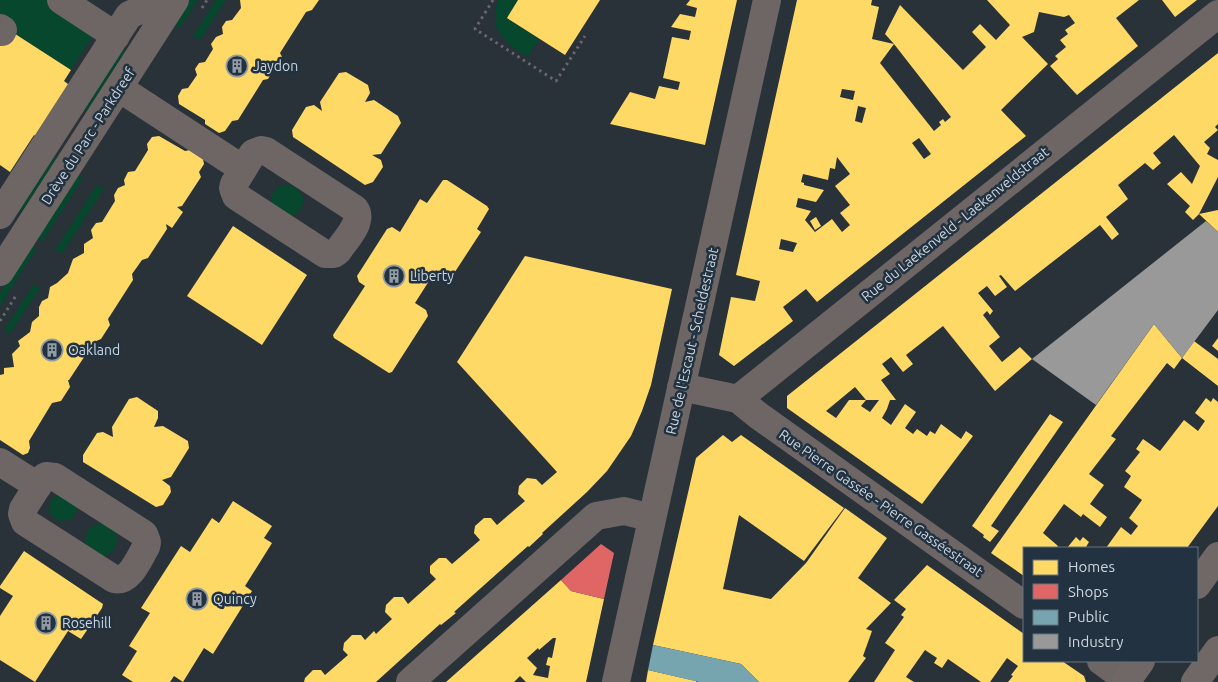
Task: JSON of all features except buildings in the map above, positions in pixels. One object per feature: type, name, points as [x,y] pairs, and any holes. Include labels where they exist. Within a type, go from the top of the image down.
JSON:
[{"type":"main road","points":[[1198,584],[1218,556]]},
{"type":"main road","points":[[1195,682],[1218,650]]},
{"type":"street","points":[[61,0],[116,36]]},
{"type":"street","points":[[0,215],[129,15],[138,10],[144,0]]},
{"type":"street","name":"Drève du Parc - Parkdreef","points":[[0,272],[175,0]]},
{"type":"street","name":"Rue de l'Escaut - Scheldestraat","points":[[616,682],[767,0]]},
{"type":"street","name":"Rue du Laekenveld - Laekenveldstraat","points":[[738,399],[1218,14]]},
{"type":"street","points":[[119,88],[244,169]]},
{"type":"street","points":[[681,387],[738,399]]},
{"type":"street","name":"Rue Pierre Gassée - Pierre Gasséestraat","points":[[738,399],[1023,604]]},
{"type":"street","points":[[0,462],[38,486]]},
{"type":"street","points":[[410,682],[596,516],[624,511],[652,518]]},
{"type":"street","points":[[1103,662],[1132,674]]},
{"type":"path","points":[[493,0],[475,29],[556,81],[584,36]]},
{"type":"green space","points":[[0,0],[48,0],[96,31],[71,70],[0,24]]},
{"type":"green space","points":[[190,0],[198,0],[180,28],[175,25]]},
{"type":"green space","points":[[216,0],[226,0],[200,40],[193,36]]},
{"type":"green space","points":[[498,0],[518,0],[507,18],[539,39],[528,57],[512,47],[497,27],[495,10]]},
{"type":"green space","points":[[120,46],[126,50],[87,111],[81,107]]},
{"type":"green space","points":[[51,153],[57,157],[21,213],[15,208]]},
{"type":"green space","points":[[77,175],[83,178],[42,242],[36,237]]},
{"type":"green space","points":[[97,185],[104,189],[62,254],[55,250]]},
{"type":"green space","points":[[283,185],[297,189],[303,198],[301,208],[291,217],[271,205],[273,193]]},
{"type":"green space","points":[[32,244],[37,248],[0,306],[0,293]]},
{"type":"green space","points":[[34,284],[40,288],[10,334],[4,330]]},
{"type":"green space","points":[[57,494],[77,502],[78,508],[72,519],[60,521],[50,515],[49,503]]},
{"type":"green space","points":[[101,524],[107,525],[112,529],[116,534],[116,546],[112,551],[107,555],[101,556],[95,555],[90,551],[86,546],[85,540],[86,534],[90,529],[95,525]]},
{"type":"place","name":"Jaydon","points":[[237,66]]},
{"type":"place","name":"Liberty","points":[[394,276]]},
{"type":"place","name":"Oakland","points":[[52,350]]},
{"type":"place","name":"Quincy","points":[[197,599]]},
{"type":"place","name":"Rosehill","points":[[46,623]]}]
